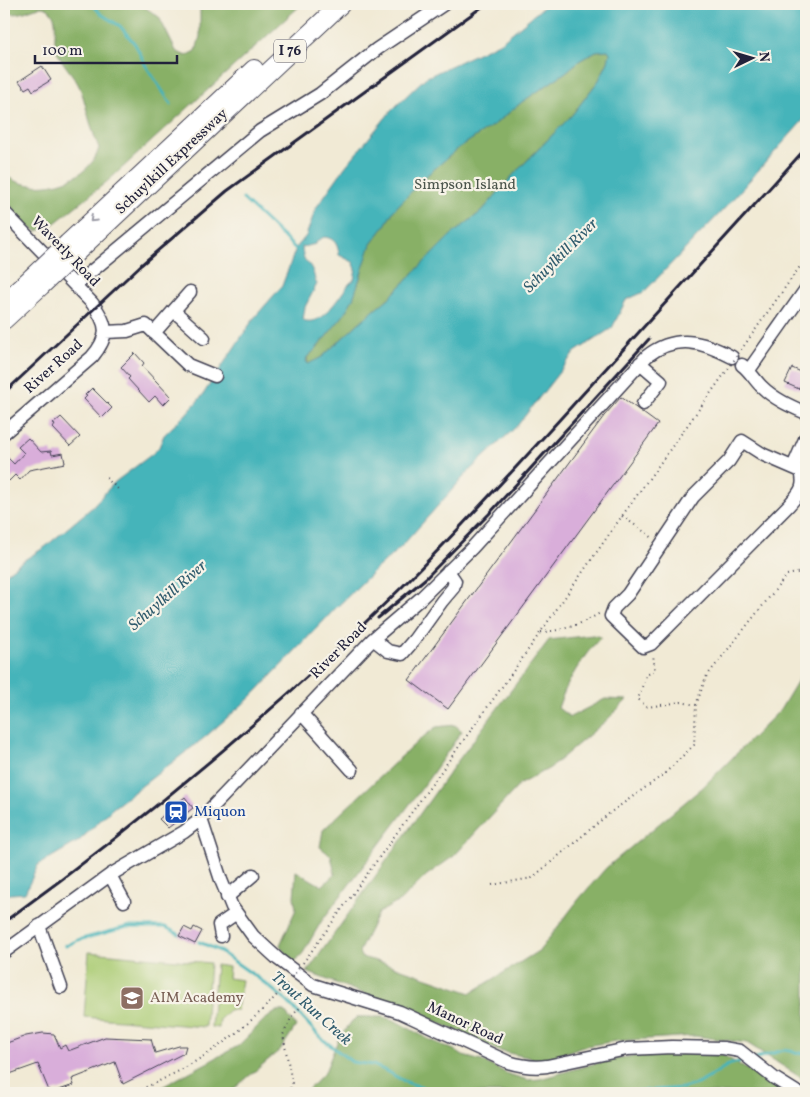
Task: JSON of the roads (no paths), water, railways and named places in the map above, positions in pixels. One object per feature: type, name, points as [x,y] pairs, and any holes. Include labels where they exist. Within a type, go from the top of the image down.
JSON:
[{"type":"highway","name":"Schuylkill Expressway","points":[[234,96],[324,4]]},
{"type":"highway","name":"Schuylkill Expressway","points":[[4,320],[36,282],[172,154],[234,96],[341,4]]},
{"type":"highway","name":"Schuylkill Expressway","points":[[4,303],[36,282]]},
{"type":"street","points":[[75,285],[260,131],[320,94],[377,49],[444,4]]},
{"type":"street","name":"Waverly Road","points":[[4,212],[75,285],[100,316],[105,332]]},
{"type":"street","points":[[806,289],[741,361],[760,385],[772,395],[806,414]]},
{"type":"street","points":[[154,333],[190,292]]},
{"type":"street","points":[[174,311],[204,338]]},
{"type":"street","points":[[105,332],[127,331],[146,325],[188,365],[215,376]]},
{"type":"street","name":"River Road","points":[[4,433],[92,356],[102,344],[105,332]]},
{"type":"street","name":"River Road","points":[[4,952],[110,875],[184,832],[201,819],[300,713],[373,639],[421,598],[472,548],[640,363],[655,350],[672,343],[695,342],[741,361]]},
{"type":"street","points":[[640,363],[661,380],[643,404]]},
{"type":"street","points":[[792,467],[806,438]]},
{"type":"street","points":[[742,441],[764,455],[792,467],[801,471],[804,481],[800,491],[789,505],[651,644],[643,647],[611,616],[614,608],[628,594],[693,497],[729,461],[742,441]]},
{"type":"street","points":[[373,639],[388,651],[402,654],[453,588],[455,581],[448,571]]},
{"type":"street","points":[[300,713],[352,770]]},
{"type":"street","name":"Manor Road","points":[[201,819],[227,897],[236,914],[267,950],[318,987],[400,1012],[503,1060],[523,1066],[547,1066],[610,1052],[644,1048],[714,1047],[740,1051],[774,1078],[798,1093]]},
{"type":"street","points":[[110,875],[124,901]]},
{"type":"street","points":[[227,897],[253,875]]},
{"type":"street","points":[[221,936],[219,925],[236,914]]},
{"type":"street","points":[[39,926],[61,987]]},
{"type":"water","name":"Schuylkill River","points":[[547,4],[806,4],[806,117],[724,209],[644,292],[626,300],[612,328],[575,352],[517,426],[470,470],[401,547],[334,610],[251,697],[204,738],[113,808],[79,841],[38,865],[25,893],[10,894],[4,897],[4,575],[45,547],[89,510],[115,482],[151,455],[159,447],[164,435],[202,396],[254,318],[282,286],[296,248],[306,236],[316,208],[345,167],[391,111],[425,78],[501,42]],"holes":[[[608,50],[610,53],[608,62],[599,80],[572,115],[514,174],[482,211],[450,236],[389,298],[322,357],[308,364],[306,361],[307,357],[343,316],[353,299],[371,244],[394,210],[426,176],[460,147],[495,124],[579,61],[596,51]],[[324,237],[331,239],[335,243],[339,255],[353,262],[356,269],[354,280],[323,315],[310,321],[303,320],[305,307],[317,284],[314,274],[305,260],[302,247],[316,244],[317,241]]]},
{"type":"waterway","points":[[92,4],[101,14],[120,26],[135,44],[146,66],[171,104]]},
{"type":"waterway","points":[[243,199],[297,250]]},
{"type":"waterway","name":"Trout Run Creek","points":[[65,945],[127,927],[165,927],[179,934]]},
{"type":"waterway","name":"Trout Run Creek","points":[[199,942],[218,950],[262,981],[287,1001],[321,1038],[352,1062],[373,1065],[406,1082],[439,1093]]},
{"type":"waterway","name":"Trout Run Creek","points":[[756,1058],[784,1050],[806,1054]]},
{"type":"waterway","name":"Trout Run Creek","points":[[611,1093],[683,1088],[700,1083],[728,1065],[745,1060]]},
{"type":"railway","points":[[4,393],[141,265],[227,191],[486,4]]},
{"type":"railway","points":[[4,922],[108,844],[210,761],[308,676],[403,586],[521,461],[806,148]]},
{"type":"railway","points":[[378,618],[426,578],[489,514],[649,339]]},
{"type":"place","name":"Miquon","points":[[176,812]]},
{"type":"place","name":"AIM Academy","points":[[132,998]]},
{"type":"park label","name":"Simpson Island","points":[[465,185]]}]
